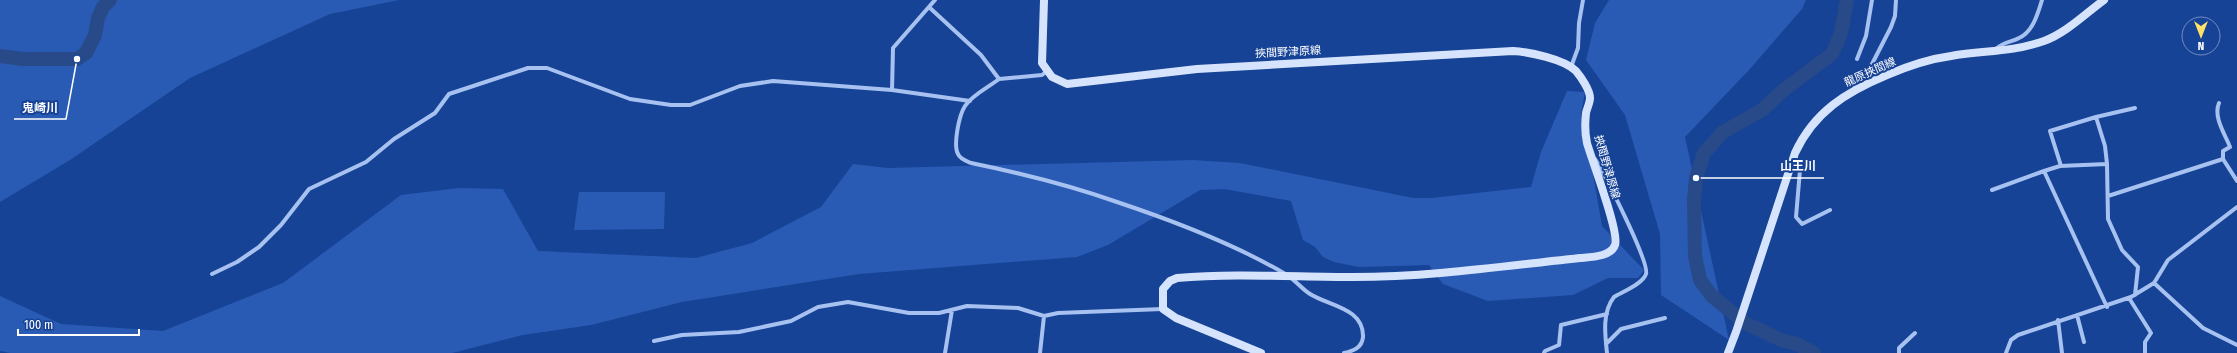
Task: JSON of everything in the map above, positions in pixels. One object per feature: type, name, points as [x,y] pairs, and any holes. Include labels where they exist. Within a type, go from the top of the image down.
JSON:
[{"type":"main road","points":[[1044,0],[1042,60],[1047,71]]},
{"type":"main road","name":"龍原挾間線","points":[[1728,353],[1795,153],[1807,130],[1816,119],[1837,100],[1855,89],[1906,67],[1931,59],[2017,49],[2056,36],[2104,0]]},
{"type":"main road","name":"挾間野津原線","points":[[1047,71],[1059,81],[1071,84],[1197,68],[1513,51],[1534,54],[1570,67],[1576,72],[1589,93],[1586,113],[1588,146],[1616,234],[1615,246],[1604,254],[1437,272],[1354,277],[1288,276],[1177,278],[1170,281],[1163,289],[1163,309]]},
{"type":"main road","points":[[1163,309],[1176,318],[1261,353]]},
{"type":"street","points":[[892,90],[893,48],[930,8],[935,0]]},
{"type":"street","points":[[1570,67],[1578,48],[1579,23],[1583,0]]},
{"type":"street","points":[[1857,59],[1866,36],[1872,0]]},
{"type":"street","points":[[1855,89],[1854,82],[1871,66],[1891,27],[1896,12],[1896,0]]},
{"type":"street","points":[[1994,52],[2003,44],[2020,38],[2027,32],[2032,25],[2042,0]]},
{"type":"street","points":[[930,8],[981,55],[999,79]]},
{"type":"street","points":[[212,274],[237,262],[264,242],[314,186],[342,175],[366,162],[394,139],[435,113],[449,94],[528,68],[547,68],[630,100],[671,105],[690,105],[740,86],[773,81],[892,90],[970,101]]},
{"type":"street","points":[[1047,71],[1042,75],[999,79],[965,106],[960,119],[957,137],[958,154],[961,158],[971,163],[1079,189],[1142,210],[1224,243],[1288,276],[1310,294],[1347,310],[1356,318],[1362,330],[1362,342],[1357,349],[1344,353]]},
{"type":"street","points":[[2220,103],[2217,108],[2218,119],[2230,147],[2223,152],[2223,159],[2237,181]]},
{"type":"street","points":[[2061,166],[2050,131],[2096,116],[2135,108]]},
{"type":"street","points":[[2096,116],[2105,146],[2107,164],[2108,219],[2122,250],[2138,267],[2135,294]]},
{"type":"street","points":[[1588,146],[1642,254],[1646,266],[1644,278],[1614,297],[1606,314],[1607,353]]},
{"type":"street","points":[[1795,153],[1800,170],[1796,217],[1799,222],[1802,224],[1830,210]]},
{"type":"street","points":[[2108,196],[2223,159]]},
{"type":"street","points":[[1992,190],[2061,166],[2107,164]]},
{"type":"street","points":[[2044,171],[2107,307]]},
{"type":"street","points":[[2006,353],[2014,337],[2058,320],[2107,307],[2129,298],[2154,283],[2168,260],[2237,206]]},
{"type":"street","points":[[2154,283],[2204,328],[2237,345]]},
{"type":"street","points":[[2129,298],[2151,332],[2145,342],[2145,353]]},
{"type":"street","points":[[654,341],[682,335],[739,332],[791,321],[818,307],[848,302],[909,313],[939,313],[967,306],[989,306],[1018,308],[1044,316],[1058,313],[1163,309]]},
{"type":"street","points":[[945,353],[952,310]]},
{"type":"street","points":[[1544,353],[1545,351],[1558,345],[1562,325],[1606,314]]},
{"type":"street","points":[[2077,315],[2084,342]]},
{"type":"street","points":[[1040,353],[1044,316]]},
{"type":"street","points":[[1606,344],[1619,330],[1665,318]]},
{"type":"street","points":[[2058,320],[2062,353]]},
{"type":"street","points":[[1899,353],[1899,348],[1915,333]]},
{"type":"shaded area","points":[[0,0],[399,0],[330,14],[190,78],[70,160],[0,202]]},
{"type":"shaded area","points":[[1609,0],[1806,0],[1802,9],[1749,70],[1685,137],[1729,340],[1661,295],[1660,234],[1625,115],[1586,60],[1595,23]]},
{"type":"shaded area","points":[[1567,91],[1585,92],[1581,113],[1582,130],[1591,162],[1602,226],[1644,270],[1638,278],[1608,278],[1573,295],[1488,301],[1443,284],[1429,265],[1359,267],[1334,262],[1323,257],[1315,247],[1303,240],[1291,201],[1224,189],[1200,190],[1108,245],[1077,257],[859,274],[682,302],[591,325],[523,335],[452,353],[10,353],[0,351],[0,296],[61,324],[163,331],[283,283],[401,195],[459,188],[503,189],[538,251],[696,258],[752,243],[821,207],[853,164],[888,168],[1192,160],[1240,163],[1413,198],[1432,198],[1531,187],[1541,152]]},
{"type":"shaded area","points":[[579,192],[665,192],[664,229],[574,230]]},
{"type":"waterway","points":[[0,56],[23,59],[77,59],[86,53],[95,35],[98,18],[103,7],[110,0]]},
{"type":"waterway","points":[[1814,353],[1797,344],[1781,340],[1745,323],[1712,296],[1700,280],[1695,256],[1694,200],[1696,178],[1704,153],[1723,132],[1762,110],[1785,89],[1832,54],[1841,33],[1847,0]]},
{"type":"place","name":"鬼崎川","points":[[77,59]]},
{"type":"place","name":"山王川","points":[[1696,178]]}]
